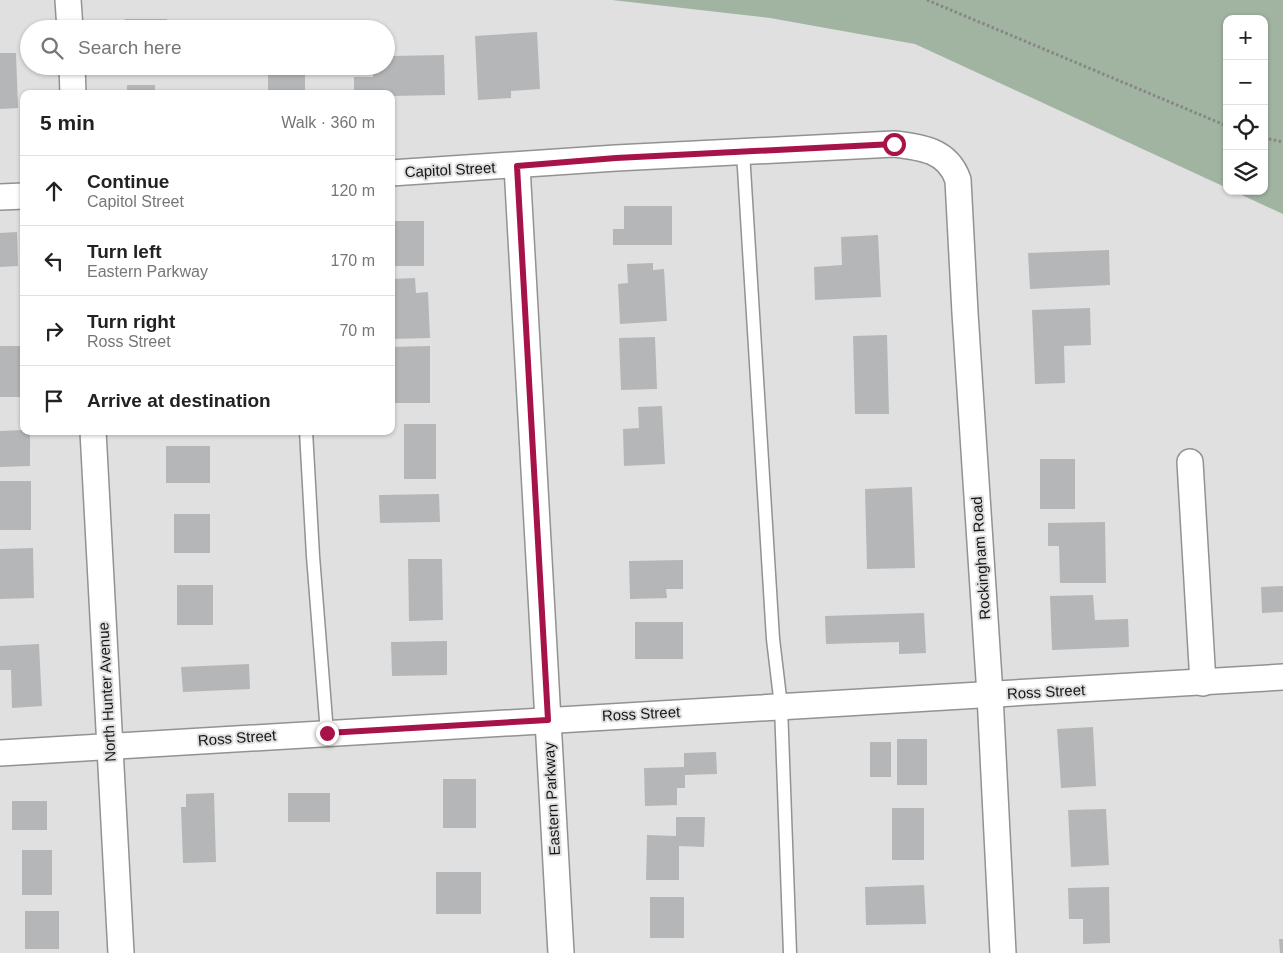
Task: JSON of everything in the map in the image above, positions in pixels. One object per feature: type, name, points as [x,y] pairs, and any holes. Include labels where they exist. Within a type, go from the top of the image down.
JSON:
[{"type":"street","points":[[68,0],[69,20]]},
{"type":"street","points":[[72,75],[73,90]]},
{"type":"street","name":"Capitol Street","points":[[395,174],[616,158],[894,144],[931,150],[939,154],[951,166]]},
{"type":"street","name":"Eastern Parkway","points":[[517,166],[561,953]]},
{"type":"street","name":"Rockingham Road","points":[[951,166],[958,180],[990,695],[1003,953]]},
{"type":"street","points":[[0,197],[20,196]]},
{"type":"street","name":"North Hunter Avenue","points":[[93,435],[121,953]]},
{"type":"street","points":[[1190,462],[1203,683]]},
{"type":"street","name":"Ross Street","points":[[0,753],[1283,677]]},
{"type":"lane","points":[[743,152],[773,639],[781,706],[790,953]]},
{"type":"lane","points":[[306,435],[313,556],[327,733]]},
{"type":"path","points":[[927,0],[1223,124]]},
{"type":"path","points":[[1268,139],[1283,142]]},
{"type":"green space","points":[[612,0],[1283,0],[1283,214],[1242,195],[1268,195],[1268,15],[1223,15],[1223,186],[915,44],[770,18]]},
{"type":"building","points":[[125,19],[167,19],[167,20]]},
{"type":"building","points":[[537,32],[540,89],[511,91],[511,98],[478,100],[475,36]]},
{"type":"building","points":[[0,53],[16,53],[18,108],[0,109]]},
{"type":"building","points":[[444,55],[445,95],[395,96],[395,90],[354,90],[354,77],[373,77],[373,75],[395,75],[395,56]]},
{"type":"building","points":[[268,75],[305,75],[305,90],[268,90]]},
{"type":"building","points":[[127,85],[155,85],[155,90],[127,90]]},
{"type":"building","points":[[624,206],[672,206],[672,245],[613,245],[613,229],[624,229]]},
{"type":"building","points":[[395,221],[424,221],[424,266],[395,266]]},
{"type":"building","points":[[17,232],[18,266],[0,267],[0,233]]},
{"type":"building","points":[[878,235],[881,297],[815,300],[814,267],[842,265],[841,237]]},
{"type":"building","points":[[1109,250],[1110,285],[1030,289],[1028,253]]},
{"type":"building","points":[[653,263],[653,270],[664,269],[667,321],[620,324],[618,284],[628,283],[627,264]]},
{"type":"building","points":[[415,278],[416,293],[428,292],[430,338],[395,339],[395,279]]},
{"type":"building","points":[[1090,308],[1091,345],[1064,346],[1065,383],[1035,384],[1032,310]]},
{"type":"building","points":[[887,335],[889,414],[855,414],[853,336]]},
{"type":"building","points":[[655,337],[657,389],[621,390],[619,338]]},
{"type":"building","points":[[0,346],[20,346],[20,397],[0,397]]},
{"type":"building","points":[[430,346],[430,403],[395,403],[395,347]]},
{"type":"building","points":[[662,406],[665,464],[624,466],[623,429],[639,428],[638,407]]},
{"type":"building","points":[[404,424],[436,424],[436,479],[404,479]]},
{"type":"building","points":[[20,430],[20,435],[30,435],[30,466],[0,467],[0,431]]},
{"type":"building","points":[[166,446],[210,446],[210,483],[166,483]]},
{"type":"building","points":[[1040,459],[1075,459],[1075,509],[1040,509]]},
{"type":"building","points":[[0,481],[31,481],[31,530],[0,530]]},
{"type":"building","points":[[912,487],[915,568],[867,569],[865,489]]},
{"type":"building","points":[[439,494],[440,522],[380,523],[379,495]]},
{"type":"building","points":[[174,514],[210,514],[210,553],[174,553]]},
{"type":"building","points":[[1105,522],[1106,583],[1060,583],[1059,546],[1048,546],[1048,523]]},
{"type":"building","points":[[33,548],[34,598],[0,599],[0,549]]},
{"type":"building","points":[[408,559],[442,559],[443,620],[409,621]]},
{"type":"building","points":[[683,560],[683,589],[666,589],[667,598],[630,599],[629,561]]},
{"type":"building","points":[[177,585],[213,585],[213,625],[177,625]]},
{"type":"building","points":[[1283,586],[1283,612],[1262,613],[1261,587]]},
{"type":"building","points":[[1093,595],[1095,620],[1128,619],[1129,647],[1052,650],[1050,596]]},
{"type":"building","points":[[924,613],[926,653],[899,654],[899,642],[826,644],[825,616]]},
{"type":"building","points":[[635,622],[683,622],[683,659],[635,659]]},
{"type":"building","points":[[447,641],[447,675],[392,676],[391,642]]},
{"type":"building","points":[[39,644],[42,706],[12,708],[11,670],[0,670],[0,646]]},
{"type":"building","points":[[249,664],[250,689],[183,692],[181,667]]},
{"type":"building","points":[[1093,727],[1096,786],[1061,788],[1057,729]]},
{"type":"building","points":[[897,739],[927,739],[927,785],[897,785]]},
{"type":"building","points":[[870,742],[891,742],[891,777],[870,777]]},
{"type":"building","points":[[716,752],[717,774],[685,775],[685,788],[677,788],[677,805],[645,806],[644,768],[684,767],[684,753]]},
{"type":"building","points":[[443,779],[476,779],[476,828],[443,828]]},
{"type":"building","points":[[214,793],[216,862],[183,863],[181,807],[186,807],[186,794]]},
{"type":"building","points":[[288,793],[330,793],[330,822],[288,822]]},
{"type":"building","points":[[12,801],[47,801],[47,830],[12,830]]},
{"type":"building","points":[[892,808],[924,808],[924,860],[892,860]]},
{"type":"building","points":[[1106,809],[1109,865],[1071,867],[1068,810]]},
{"type":"building","points":[[676,817],[705,817],[704,847],[679,846],[679,880],[646,880],[647,835],[676,836]]},
{"type":"building","points":[[22,850],[52,850],[52,895],[22,895]]},
{"type":"building","points":[[436,872],[481,872],[481,914],[436,914]]},
{"type":"building","points":[[924,885],[926,924],[866,925],[865,887]]},
{"type":"building","points":[[1109,887],[1110,943],[1083,944],[1083,919],[1069,919],[1068,888]]},
{"type":"building","points":[[650,897],[684,897],[684,938],[650,938]]},
{"type":"building","points":[[25,911],[59,911],[59,949],[25,949]]},
{"type":"building","points":[[1279,939],[1283,939],[1283,953],[1280,953]]},
{"type":"route","points":[[327,733],[548,720],[517,166],[616,158],[894,144]]}]
